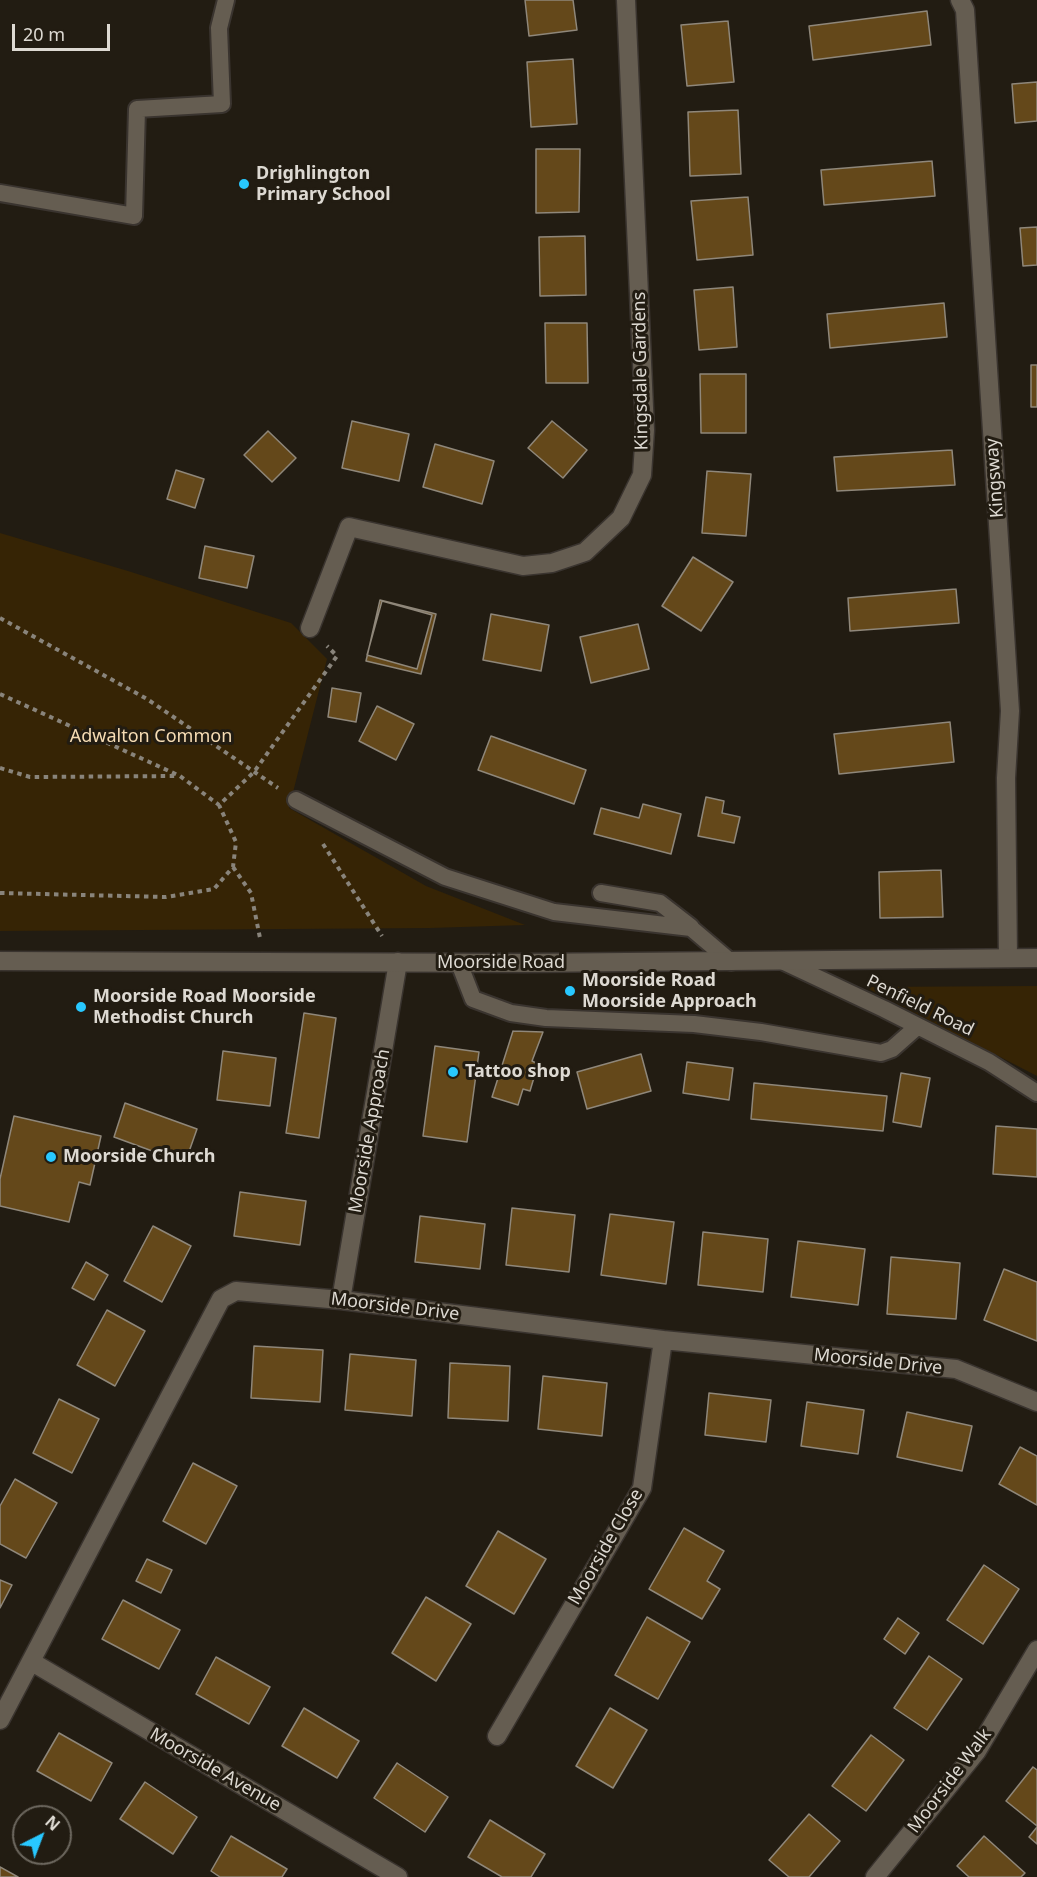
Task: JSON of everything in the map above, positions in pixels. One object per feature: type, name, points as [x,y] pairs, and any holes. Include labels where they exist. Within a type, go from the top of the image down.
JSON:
[{"type":"street","name":"Kingsdale Gardens","points":[[310,628],[349,527],[523,566],[552,563],[585,552],[621,518],[642,476],[645,430],[626,0]]},
{"type":"street","name":"Kingsway","points":[[960,0],[965,10],[1010,711],[1006,778],[1008,958]]},
{"type":"street","name":"Moorside Road","points":[[0,961],[459,963],[1037,958]]},
{"type":"street","name":"Moorside Approach","points":[[341,1300],[398,962]]},
{"type":"street","name":"Moorside Drive","points":[[0,1720],[221,1299],[236,1292],[341,1300],[663,1341],[956,1369],[1037,1402]]},
{"type":"street","name":"Moorside Close","points":[[497,1736],[642,1488],[663,1341]]},
{"type":"street","name":"Moorside Walk","points":[[875,1877],[977,1751],[1037,1650]]},
{"type":"street","name":"Moorside Avenue","points":[[32,1662],[398,1877]]},
{"type":"lane","points":[[0,193],[134,216],[137,109],[222,104],[219,28],[226,0]]},
{"type":"lane","points":[[296,800],[445,877],[554,912],[692,928]]},
{"type":"lane","points":[[601,893],[660,903],[731,962]]},
{"type":"lane","name":"Penfield Road","points":[[782,962],[989,1062],[1037,1093]]},
{"type":"lane","points":[[459,963],[473,999],[511,1013],[546,1018],[694,1024],[761,1032],[881,1053],[891,1049],[918,1026]]},
{"type":"path","points":[[0,618],[147,699],[296,800]]},
{"type":"path","points":[[219,805],[255,772],[337,656],[310,628]]},
{"type":"path","points":[[0,694],[180,776],[219,805],[236,842],[233,867],[214,889],[166,897],[0,893]]},
{"type":"path","points":[[0,768],[30,777],[180,776]]},
{"type":"path","points":[[320,838],[398,962]]},
{"type":"path","points":[[233,867],[251,893],[265,962]]},
{"type":"green space","name":"Adwalton Common","points":[[0,533],[291,623],[327,659],[289,808],[426,886],[525,925],[430,928],[0,931]]},
{"type":"green space","points":[[1037,986],[1037,1076],[865,987]]},
{"type":"building","points":[[525,0],[573,0],[577,30],[529,36]]},
{"type":"building","points":[[927,11],[931,45],[813,60],[809,26]]},
{"type":"building","points":[[728,21],[734,82],[687,86],[681,25]]},
{"type":"building","points":[[573,59],[577,124],[531,127],[527,62]]},
{"type":"building","points":[[1037,82],[1037,121],[1015,123],[1012,84]]},
{"type":"building","points":[[738,110],[741,174],[690,176],[688,112]]},
{"type":"building","points":[[536,149],[580,149],[579,212],[536,213]]},
{"type":"building","points":[[932,161],[935,196],[824,205],[821,170]]},
{"type":"building","points":[[748,197],[753,255],[697,260],[691,201]]},
{"type":"building","points":[[1037,227],[1037,265],[1023,266],[1020,228]]},
{"type":"building","points":[[585,236],[586,295],[540,296],[539,237]]},
{"type":"building","points":[[733,287],[737,347],[699,350],[694,290]]},
{"type":"building","points":[[944,303],[947,337],[830,348],[827,314]]},
{"type":"building","points":[[545,323],[587,323],[588,383],[546,383]]},
{"type":"building","points":[[1031,365],[1037,365],[1037,407],[1031,407]]},
{"type":"building","points":[[700,374],[746,374],[746,433],[701,433]]},
{"type":"building","points":[[352,421],[409,434],[399,481],[342,468]]},
{"type":"building","points":[[552,421],[587,450],[563,478],[528,448]]},
{"type":"building","points":[[268,431],[296,458],[272,482],[244,455]]},
{"type":"building","points":[[435,444],[494,461],[482,504],[423,487]]},
{"type":"building","points":[[952,450],[955,485],[837,491],[834,457]]},
{"type":"building","points":[[176,470],[204,479],[195,508],[167,499]]},
{"type":"building","points":[[707,471],[751,474],[746,536],[702,533]]},
{"type":"building","points":[[205,546],[254,556],[247,588],[199,578]]},
{"type":"building","points":[[693,557],[733,582],[701,631],[662,606]]},
{"type":"building","points":[[956,589],[959,623],[850,631],[848,598]]},
{"type":"building","points":[[380,600],[436,614],[421,674],[366,661]]},
{"type":"building","points":[[382,601],[432,615],[417,669],[367,655]]},
{"type":"building","points":[[491,614],[549,625],[541,671],[483,660]]},
{"type":"building","points":[[638,624],[649,669],[591,683],[580,637]]},
{"type":"building","points":[[332,688],[361,693],[356,722],[328,717]]},
{"type":"building","points":[[377,706],[414,724],[396,760],[359,741]]},
{"type":"building","points":[[950,722],[954,762],[839,774],[834,734]]},
{"type":"building","points":[[491,736],[586,770],[574,804],[478,770]]},
{"type":"building","points":[[706,797],[724,801],[722,813],[740,817],[734,843],[698,836]]},
{"type":"building","points":[[643,804],[681,814],[671,854],[594,834],[601,808],[639,818]]},
{"type":"building","points":[[941,870],[943,917],[880,918],[879,872]]},
{"type":"building","points":[[304,1013],[336,1018],[319,1138],[286,1133]]},
{"type":"building","points":[[513,1031],[543,1032],[532,1061],[538,1064],[530,1091],[523,1089],[518,1105],[492,1097]]},
{"type":"building","points":[[435,1046],[479,1052],[467,1142],[423,1136]]},
{"type":"building","points":[[223,1051],[276,1058],[270,1106],[217,1100]]},
{"type":"building","points":[[641,1054],[651,1091],[587,1109],[577,1072]]},
{"type":"building","points":[[687,1062],[733,1068],[729,1100],[683,1093]]},
{"type":"building","points":[[901,1073],[930,1078],[921,1127],[893,1122]]},
{"type":"building","points":[[754,1083],[887,1096],[883,1131],[751,1119]]},
{"type":"building","points":[[125,1103],[197,1129],[185,1163],[114,1137]]},
{"type":"building","name":"Moorside Church","points":[[14,1116],[101,1136],[90,1185],[79,1182],[69,1222],[0,1206],[0,1179]]},
{"type":"building","points":[[996,1126],[1037,1129],[1037,1177],[993,1174]]},
{"type":"building","points":[[240,1192],[306,1201],[300,1245],[234,1236]]},
{"type":"building","points":[[512,1208],[575,1215],[569,1272],[506,1265]]},
{"type":"building","points":[[610,1214],[674,1222],[666,1284],[601,1275]]},
{"type":"building","points":[[420,1216],[485,1224],[480,1269],[415,1262]]},
{"type":"building","points":[[153,1226],[191,1246],[162,1302],[124,1281]]},
{"type":"building","points":[[703,1232],[768,1239],[763,1292],[698,1285]]},
{"type":"building","points":[[798,1241],[865,1249],[858,1305],[791,1297]]},
{"type":"building","points":[[891,1257],[960,1263],[956,1319],[887,1314]]},
{"type":"building","points":[[86,1262],[108,1275],[94,1300],[72,1288]]},
{"type":"building","points":[[1004,1269],[1037,1282],[1037,1341],[984,1320]]},
{"type":"building","points":[[107,1310],[145,1331],[115,1386],[77,1365]]},
{"type":"building","points":[[254,1346],[323,1350],[320,1402],[251,1398]]},
{"type":"building","points":[[350,1354],[416,1360],[412,1416],[345,1410]]},
{"type":"building","points":[[450,1363],[510,1366],[508,1421],[448,1418]]},
{"type":"building","points":[[543,1376],[607,1383],[602,1436],[538,1429]]},
{"type":"building","points":[[709,1393],[771,1400],[766,1442],[705,1435]]},
{"type":"building","points":[[59,1399],[99,1419],[72,1473],[33,1453]]},
{"type":"building","points":[[807,1402],[864,1410],[858,1454],[801,1446]]},
{"type":"building","points":[[907,1412],[972,1426],[962,1471],[897,1457]]},
{"type":"building","points":[[1020,1447],[1037,1456],[1037,1505],[999,1484]]},
{"type":"building","points":[[193,1463],[237,1486],[206,1544],[163,1521]]},
{"type":"building","points":[[15,1479],[57,1503],[26,1558],[0,1544],[0,1506]]},
{"type":"building","points":[[684,1528],[724,1551],[707,1581],[720,1589],[702,1619],[649,1589]]},
{"type":"building","points":[[498,1531],[546,1559],[514,1614],[466,1586]]},
{"type":"building","points":[[147,1559],[172,1570],[161,1593],[136,1581]]},
{"type":"building","points":[[984,1565],[1019,1589],[983,1644],[947,1620]]},
{"type":"building","points":[[0,1580],[12,1585],[0,1608]]},
{"type":"building","points":[[426,1597],[471,1624],[436,1681],[392,1653]]},
{"type":"building","points":[[123,1600],[180,1630],[159,1669],[102,1639]]},
{"type":"building","points":[[647,1617],[690,1642],[658,1699],[615,1675]]},
{"type":"building","points":[[898,1618],[919,1633],[905,1654],[884,1639]]},
{"type":"building","points":[[929,1656],[962,1679],[927,1730],[894,1708]]},
{"type":"building","points":[[216,1657],[270,1687],[249,1724],[196,1694]]},
{"type":"building","points":[[304,1708],[359,1741],[337,1778],[282,1746]]},
{"type":"building","points":[[610,1708],[647,1730],[613,1788],[576,1766]]},
{"type":"building","points":[[59,1733],[112,1763],[91,1801],[37,1771]]},
{"type":"building","points":[[871,1735],[904,1760],[866,1811],[832,1786]]},
{"type":"building","points":[[397,1763],[448,1797],[425,1832],[374,1798]]},
{"type":"building","points":[[1033,1767],[1037,1770],[1037,1826],[1006,1801]]},
{"type":"building","points":[[145,1782],[197,1817],[173,1854],[120,1819]]},
{"type":"building","points":[[809,1814],[840,1841],[809,1877],[789,1877],[769,1860]]},
{"type":"building","points":[[490,1820],[545,1854],[531,1877],[502,1877],[468,1857]]},
{"type":"building","points":[[1037,1827],[1037,1844],[1029,1837]]},
{"type":"building","points":[[231,1836],[287,1869],[282,1877],[220,1877],[211,1871]]},
{"type":"building","points":[[984,1836],[1025,1873],[1021,1877],[969,1877],[957,1866]]},
{"type":"building","points":[[0,1867],[18,1877],[0,1877]]},
{"type":"place","name":"Drighlington Primary School","points":[[244,184]]},
{"type":"place","name":"Moorside Road Moorside Approach","points":[[570,991]]},
{"type":"place","name":"Moorside Road Moorside Methodist Church","points":[[81,1007]]},
{"type":"place","name":"Tattoo shop","points":[[453,1072]]},
{"type":"place","name":"Moorside Church","points":[[51,1157]]}]
